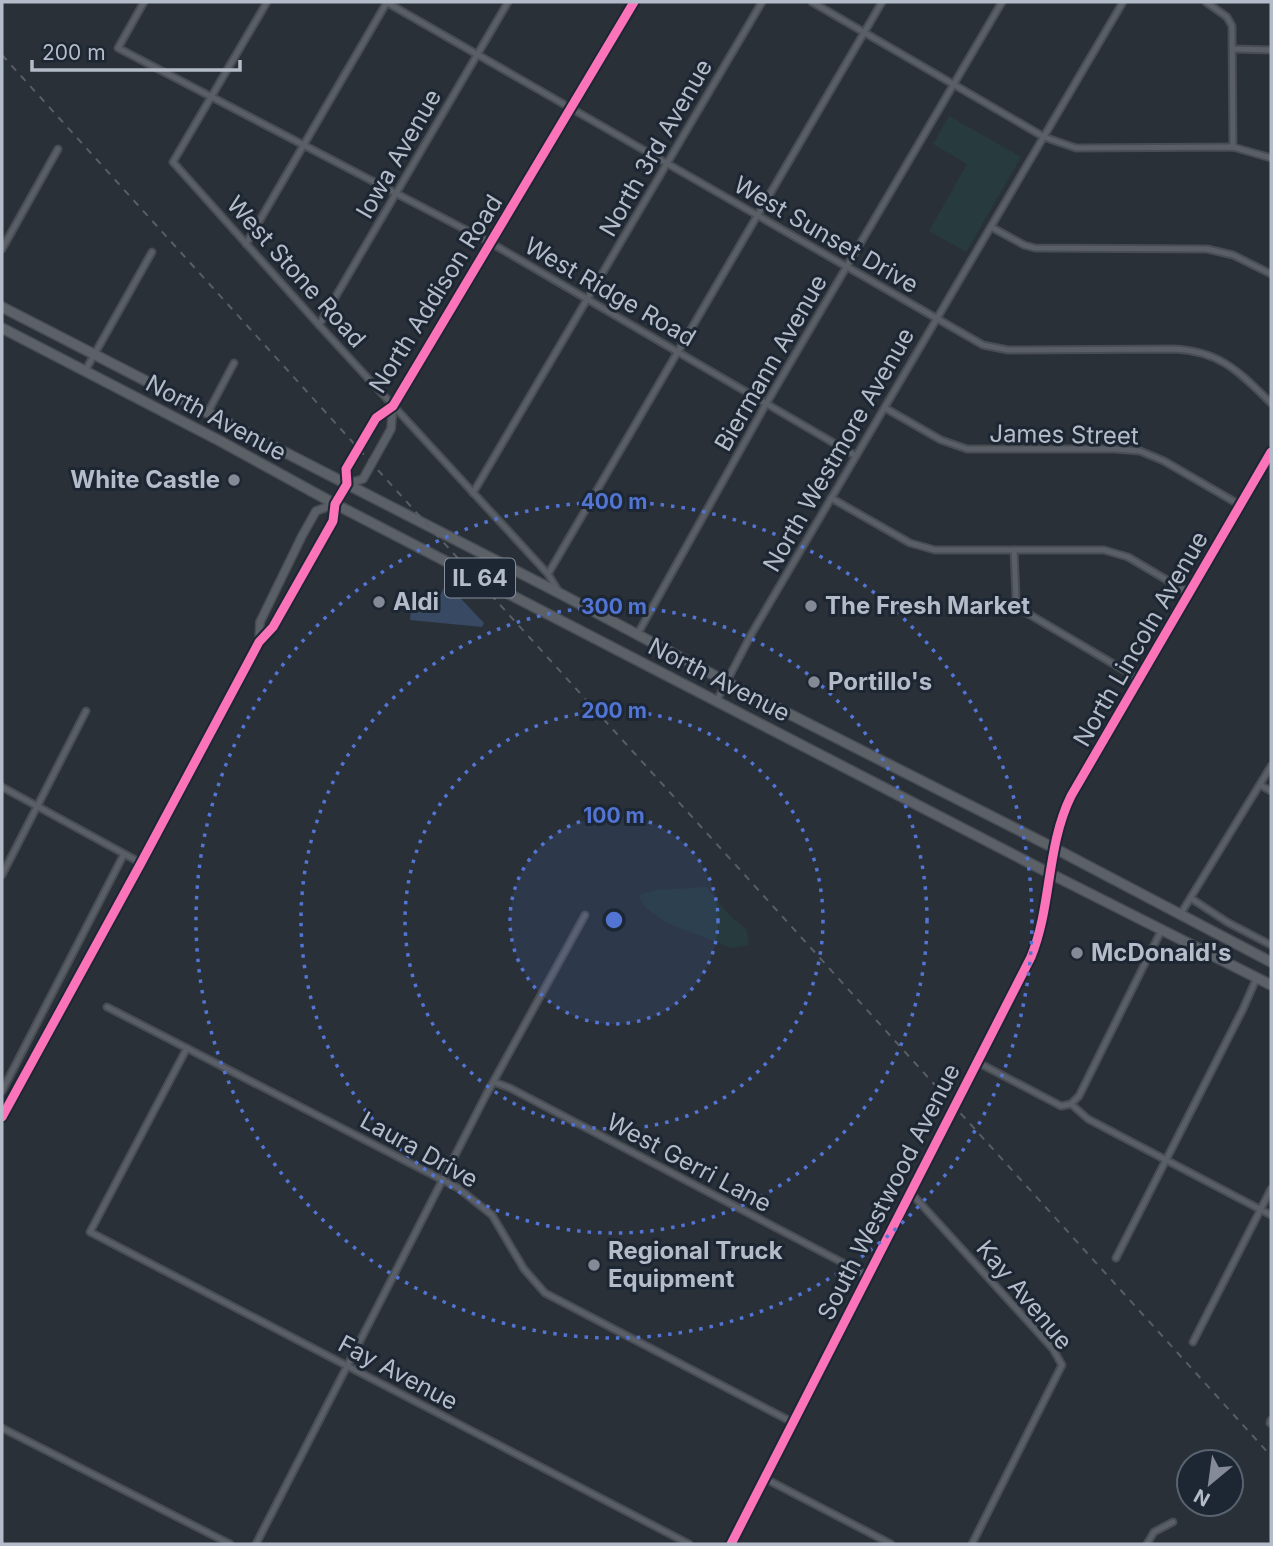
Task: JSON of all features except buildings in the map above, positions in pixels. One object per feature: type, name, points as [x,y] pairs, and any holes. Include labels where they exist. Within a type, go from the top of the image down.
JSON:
[{"type":"main road","name":"North Avenue","points":[[2,307],[1271,962]]},
{"type":"main road","name":"North Avenue","points":[[2,328],[335,504],[1271,985]]},
{"type":"street","name":"West Ridge Road","points":[[144,2],[118,48],[491,243],[856,456]]},
{"type":"street","points":[[211,97],[267,2]]},
{"type":"street","points":[[246,244],[387,2]]},
{"type":"street","name":"West Sunset Drive","points":[[387,2],[973,340],[999,349],[1198,351],[1213,355],[1233,367],[1271,403]]},
{"type":"street","name":"Iowa Avenue","points":[[319,325],[508,2]]},
{"type":"street","name":"North Addison Road","points":[[2,1117],[259,642],[273,627],[333,522],[335,504],[347,484],[346,469],[376,418],[393,406],[634,2]]},
{"type":"street","name":"North 3rd Avenue","points":[[473,493],[762,2]]},
{"type":"street","points":[[812,2],[1044,137],[1076,148],[1233,147],[1271,158]]},
{"type":"street","points":[[548,574],[883,2]]},
{"type":"street","name":"Biermann Avenue","points":[[636,635],[766,404],[1002,2]]},
{"type":"street","name":"North Westmore Avenue","points":[[717,700],[752,633],[1123,2]]},
{"type":"street","points":[[1206,2],[1227,17],[1232,26],[1233,147]]},
{"type":"street","points":[[1233,48],[1271,50]]},
{"type":"street","name":"West Stone Road","points":[[211,97],[173,162],[548,574],[561,594]]},
{"type":"street","points":[[2,249],[58,149]]},
{"type":"street","points":[[990,227],[1035,248],[1207,249],[1233,255],[1271,274]]},
{"type":"street","points":[[85,372],[152,252]]},
{"type":"street","points":[[207,413],[234,362]]},
{"type":"street","name":"North Addison Road","points":[[347,484],[363,479],[391,429],[393,406]]},
{"type":"street","name":"James Street","points":[[885,408],[941,440],[967,449],[1140,451],[1164,461],[1240,505]]},
{"type":"street","name":"North Lincoln Avenue","points":[[1054,848],[1071,796],[1271,452]]},
{"type":"street","points":[[831,498],[922,548],[952,551],[1111,551],[1128,557],[1189,593]]},
{"type":"street","name":"North Addison Road","points":[[259,642],[260,622],[302,536],[316,511],[335,504]]},
{"type":"street","points":[[1014,550],[1016,598],[1027,613],[1139,679]]},
{"type":"street","points":[[2,875],[86,711]]},
{"type":"street","points":[[1180,915],[1271,766]]},
{"type":"street","points":[[1260,785],[1271,791]]},
{"type":"street","points":[[2,787],[141,863]]},
{"type":"street","name":"South Westwood Avenue","points":[[731,1544],[1040,936],[1054,848]]},
{"type":"street","points":[[2,1091],[124,853]]},
{"type":"street","points":[[1192,899],[1227,922],[1271,945]]},
{"type":"street","points":[[256,1544],[443,1179],[585,915]]},
{"type":"street","points":[[977,1062],[1061,1106],[1071,1104],[1079,1096],[1163,929]]},
{"type":"street","points":[[1116,1258],[1257,977]]},
{"type":"street","name":"Laura Drive","points":[[107,1007],[443,1179],[492,1215],[524,1269],[545,1293],[792,1422]]},
{"type":"street","name":"Fay Avenue","points":[[187,1048],[90,1232],[689,1544]]},
{"type":"street","name":"West Gerri Lane","points":[[494,1082],[868,1276]]},
{"type":"street","points":[[1071,1104],[1088,1119],[1271,1215]]},
{"type":"street","points":[[1193,1342],[1271,1189]]},
{"type":"street","name":"Kay Avenue","points":[[911,1193],[1053,1349],[1062,1365],[972,1544]]},
{"type":"street","points":[[2,1428],[230,1544]]},
{"type":"street","points":[[764,1478],[891,1544]]},
{"type":"street","points":[[1147,1544],[1154,1532],[1173,1522]]},
{"type":"green space","points":[[949,116],[1021,157],[966,252],[929,231],[967,164],[933,144]]},
{"type":"green space","points":[[706,887],[730,916],[747,930],[749,945],[731,948],[667,923],[646,908],[638,895],[657,890]]},
{"type":"water","points":[[448,585],[484,623],[482,627],[410,620],[411,608],[424,610],[434,606]]},
{"type":"railway","points":[[2,55],[1271,1456]]},
{"type":"cycle path","points":[[2,1117],[259,642],[273,627],[333,521],[335,504],[347,484],[346,469],[376,418],[393,406],[634,2]]},
{"type":"cycle path","points":[[731,1544],[1031,957],[1043,918],[1057,836],[1071,796],[1271,452]]},
{"type":"place","name":"White Castle","points":[[234,480]]},
{"type":"place","name":"Aldi","points":[[379,602]]},
{"type":"place","name":"The Fresh Market","points":[[811,606]]},
{"type":"place","name":"Portillo's","points":[[814,682]]},
{"type":"place","name":"McDonald's","points":[[1077,953]]},
{"type":"place","name":"Regional Truck Equipment","points":[[594,1265]]}]
